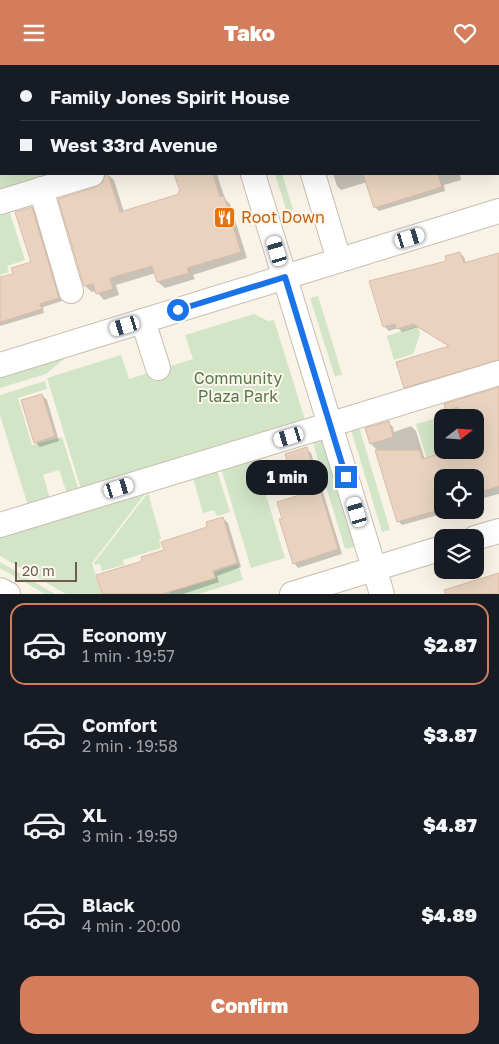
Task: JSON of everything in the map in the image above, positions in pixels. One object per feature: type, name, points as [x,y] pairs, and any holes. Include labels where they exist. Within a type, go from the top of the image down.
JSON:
[{"type":"street","points":[[0,202],[89,175]]},
{"type":"street","points":[[253,175],[382,594]]},
{"type":"street","points":[[312,175],[339,260]]},
{"type":"street","points":[[41,189],[71,291]]},
{"type":"street","points":[[0,365],[499,211]]},
{"type":"street","points":[[143,321],[158,368]]},
{"type":"street","points":[[0,525],[499,373]]},
{"type":"street","points":[[484,535],[499,531]]},
{"type":"street","points":[[292,594],[434,550]]},
{"type":"street","points":[[0,589],[8,594]]},
{"type":"green space","points":[[0,175],[61,175],[0,193]]},
{"type":"green space","points":[[275,175],[282,175],[293,209],[287,213]]},
{"type":"green space","points":[[8,207],[25,260],[7,266],[9,272],[0,275],[0,210]]},
{"type":"green space","points":[[318,296],[342,374],[335,377],[310,298]]},
{"type":"green space","name":"Community Plaza Park","points":[[254,314],[268,321],[274,320],[306,423],[147,491],[92,563],[101,594],[66,594],[0,556],[0,529],[85,502],[47,378],[121,355],[129,379],[193,359],[185,335]]},
{"type":"green space","points":[[418,326],[420,334],[413,354],[394,360],[387,336]]},
{"type":"green space","points":[[65,358],[46,374],[0,388],[0,377]]},
{"type":"green space","points":[[45,381],[47,389],[18,398],[32,445],[62,437],[80,494],[68,497],[59,470],[43,475],[51,502],[29,509],[0,415],[0,395]]},
{"type":"green space","points":[[434,419],[434,459],[439,459],[428,463],[416,424]]},
{"type":"green space","points":[[357,420],[390,530],[382,532],[349,423]]},
{"type":"green space","points":[[311,436],[321,437],[355,547],[345,549]]},
{"type":"green space","points":[[254,455],[285,558],[251,568],[220,465]]},
{"type":"green space","points":[[215,464],[230,512],[217,516],[214,510],[203,513],[191,471]]},
{"type":"green space","points":[[148,493],[161,539],[159,540],[161,548],[123,560],[124,565],[102,571],[100,564],[94,565],[94,563]]},
{"type":"green space","points":[[0,562],[55,594],[45,594],[0,568]]},
{"type":"green space","points":[[238,564],[243,580],[199,594],[170,594],[169,589],[175,586],[177,590],[196,584],[194,579],[202,575],[204,582],[216,578],[214,572]]},
{"type":"building","points":[[105,175],[108,175],[120,212],[179,194],[178,192],[180,191],[174,175],[213,175],[220,197],[224,196],[241,252],[187,268],[189,273],[157,282],[152,266],[110,278],[113,289],[96,294],[93,284],[84,286],[58,199],[96,187],[102,183]]},
{"type":"building","points":[[363,175],[438,175],[442,187],[374,208]]},
{"type":"building","points":[[32,207],[59,298],[40,304],[42,309],[0,322],[0,277],[13,274],[11,268],[31,262],[15,212]]},
{"type":"building","points":[[460,252],[464,263],[499,253],[499,360],[404,388],[396,362],[449,346],[413,324],[397,329],[395,324],[383,327],[369,281],[446,261],[445,256]]},
{"type":"building","points":[[499,387],[499,486],[484,491],[484,469],[434,469],[434,511],[397,522],[375,450],[420,450],[422,459],[434,455],[434,459],[484,459],[484,409],[459,409],[458,407],[445,409],[444,404]]},
{"type":"building","points":[[42,394],[55,436],[34,443],[21,400]]},
{"type":"building","points":[[389,421],[393,437],[370,444],[365,428]]},
{"type":"building","points":[[307,447],[338,549],[293,564],[279,519],[282,519],[277,502],[297,496],[285,454]]},
{"type":"building","points":[[223,517],[237,563],[213,571],[215,578],[162,594],[102,594],[96,575],[142,561],[141,557],[164,550],[161,542],[207,527],[206,522]]},
{"type":"building","points":[[499,573],[499,594],[445,594],[444,590]]},
{"type":"place","name":"Root Down","points":[[225,217]]},
{"type":"route","points":[[178,310],[285,277],[346,477]]}]
